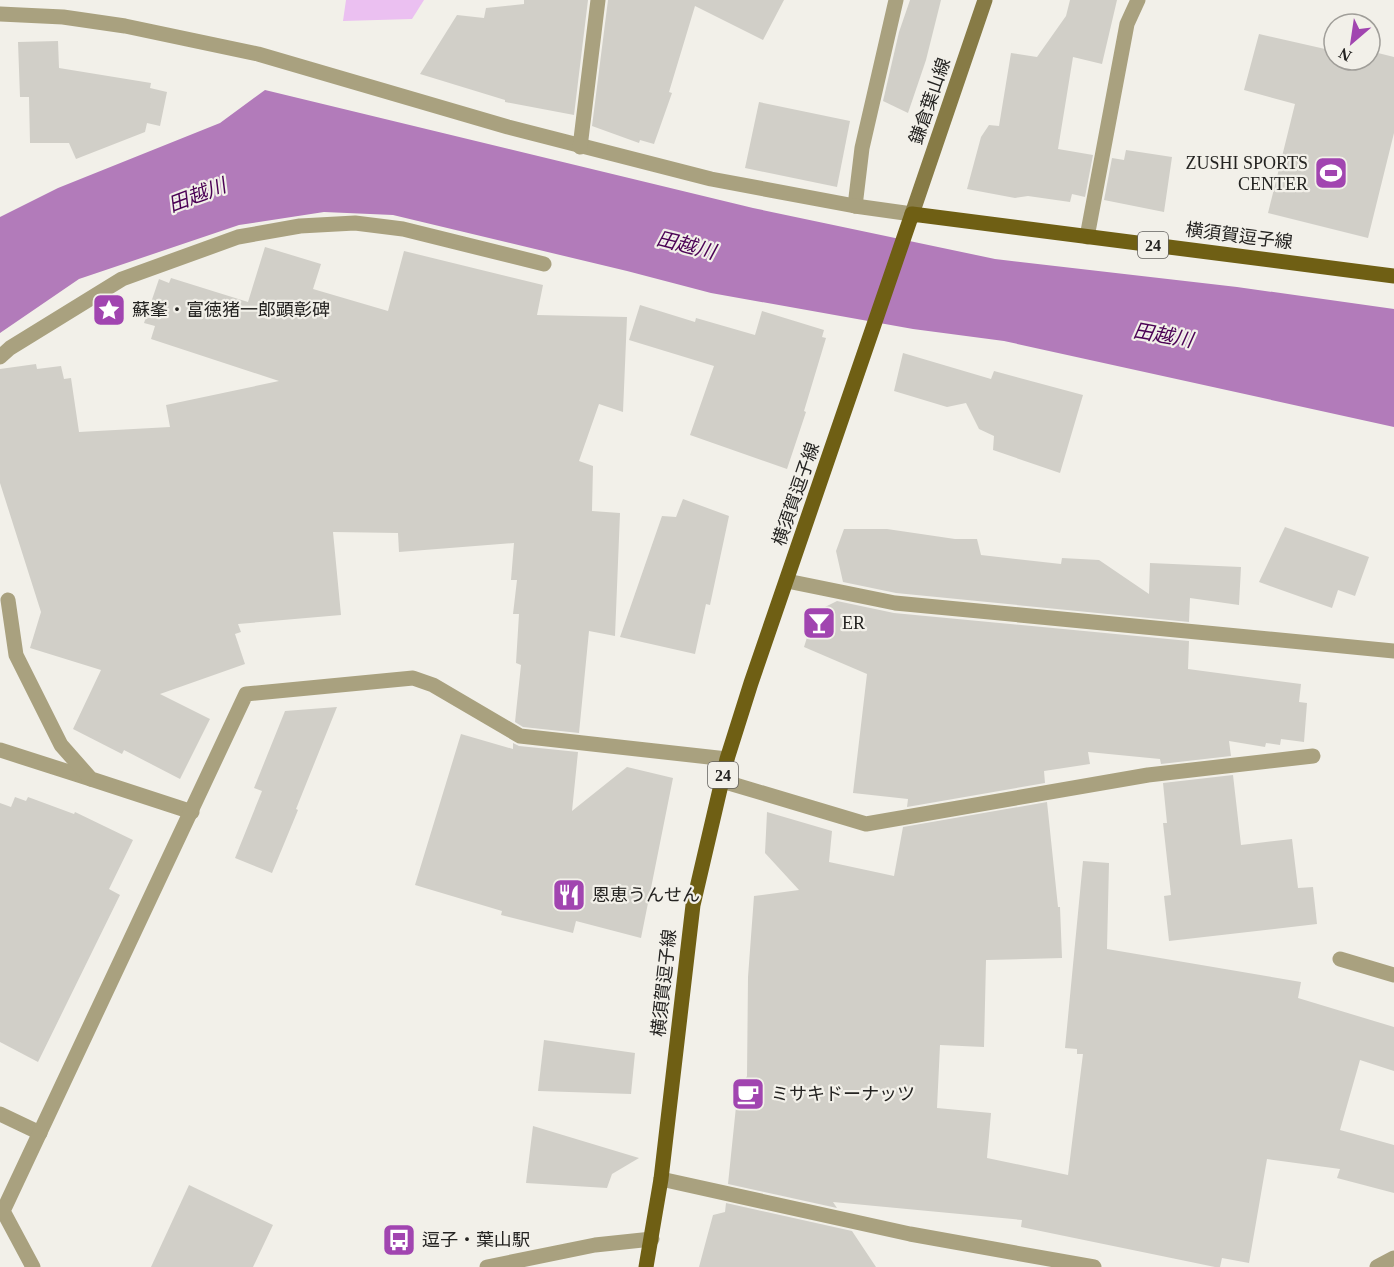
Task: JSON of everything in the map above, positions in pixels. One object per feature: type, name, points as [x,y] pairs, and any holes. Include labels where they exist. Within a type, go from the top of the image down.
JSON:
[{"type":"main road","name":"鎌倉葉山線","points":[[912,214],[985,0]]},
{"type":"main road","name":"横須賀逗子線","points":[[646,1267],[661,1179],[693,905],[727,759],[912,214],[1394,276]]},
{"type":"street","points":[[580,147],[598,0]]},
{"type":"street","points":[[855,206],[862,148],[896,0]]},
{"type":"street","points":[[1087,237],[1127,24],[1138,0]]},
{"type":"street","points":[[0,14],[63,17],[115,25],[258,54],[580,147],[711,179],[855,206],[912,214]]},
{"type":"street","points":[[0,357],[10,348],[122,279],[238,237],[300,226],[355,223],[403,229],[544,264]]},
{"type":"street","points":[[787,581],[895,603],[1394,651]]},
{"type":"street","points":[[8,600],[16,654],[61,745],[91,779]]},
{"type":"street","points":[[33,1267],[3,1211],[246,694],[413,678],[433,686],[520,736],[727,759]]},
{"type":"street","points":[[0,750],[192,812]]},
{"type":"street","points":[[722,781],[866,824],[1148,775],[1313,756]]},
{"type":"street","points":[[1340,959],[1394,975]]},
{"type":"street","points":[[0,1114],[40,1133]]},
{"type":"street","points":[[661,1179],[910,1234],[1095,1267]]},
{"type":"street","points":[[487,1267],[595,1245],[652,1239]]},
{"type":"street","points":[[1377,1267],[1394,1258]]},
{"type":"shaded area","points":[[346,0],[424,0],[412,19],[343,21]]},
{"type":"water","name":"田越川","points":[[265,90],[753,208],[995,259],[1237,287],[1394,309],[1394,427],[1004,341],[913,329],[711,293],[393,215],[324,212],[239,225],[79,279],[0,333],[0,217],[58,188],[220,123]]},
{"type":"building","points":[[524,0],[588,0],[574,115],[505,102],[505,100],[420,74],[457,15],[484,18],[486,8],[524,4]]},
{"type":"building","points":[[608,0],[784,0],[763,40],[695,6],[669,92],[672,93],[654,144],[640,140],[639,143],[592,126]]},
{"type":"building","points":[[910,0],[941,0],[926,60],[908,113],[883,101],[899,32]]},
{"type":"building","points":[[1070,0],[1117,0],[1102,64],[1073,57],[1058,149],[1093,155],[1085,197],[1072,194],[1070,202],[1028,196],[1015,198],[967,189],[981,137],[989,125],[999,126],[1011,53],[1037,57],[1066,16]]},
{"type":"building","name":"ZUSHI SPORTS CENTER","points":[[1259,34],[1322,48],[1322,72],[1382,72],[1382,54],[1394,57],[1394,133],[1368,238],[1268,213],[1295,104],[1244,90]]},
{"type":"building","points":[[58,41],[59,68],[151,83],[150,88],[167,92],[160,126],[147,123],[145,132],[76,159],[69,143],[30,143],[29,97],[20,97],[18,42]]},
{"type":"building","points":[[759,102],[850,121],[837,187],[745,168]]},
{"type":"building","points":[[1126,150],[1172,157],[1164,212],[1104,200],[1112,158],[1124,160]]},
{"type":"building","points":[[265,247],[321,264],[313,289],[388,311],[404,251],[543,285],[537,315],[627,317],[623,412],[599,404],[579,461],[593,466],[592,511],[620,513],[615,636],[589,631],[579,733],[523,727],[515,722],[521,665],[516,663],[519,614],[513,614],[517,580],[511,580],[514,543],[399,552],[398,533],[333,532],[341,615],[238,624],[241,632],[235,634],[245,664],[160,694],[210,719],[180,779],[124,750],[122,754],[73,729],[101,670],[30,648],[41,612],[0,483],[0,369],[36,364],[37,369],[61,366],[64,379],[71,378],[79,432],[170,427],[166,405],[279,381],[151,339],[155,326],[144,323],[159,279],[169,283],[171,278],[248,302]]},
{"type":"building","points":[[640,305],[695,322],[696,318],[755,335],[762,311],[824,330],[822,337],[826,338],[804,411],[806,412],[787,469],[690,435],[714,366],[629,340]]},
{"type":"building","points":[[903,353],[991,379],[994,371],[1083,395],[1060,473],[993,450],[994,436],[979,429],[966,403],[947,407],[894,391]]},
{"type":"building","points":[[683,499],[729,516],[710,605],[706,604],[695,654],[620,637],[662,516],[676,517]]},
{"type":"building","points":[[1285,527],[1369,557],[1355,596],[1338,590],[1332,608],[1259,582]]},
{"type":"building","points":[[844,529],[887,529],[955,539],[977,539],[981,555],[1061,564],[1062,558],[1099,560],[1149,594],[1150,563],[1241,567],[1239,605],[1190,598],[1189,622],[896,593],[843,582],[836,551]]},
{"type":"building","points":[[837,601],[894,613],[1189,641],[1188,669],[1301,684],[1299,702],[1307,703],[1304,742],[1281,739],[1280,745],[1266,743],[1265,747],[1229,741],[1231,756],[1161,764],[1160,759],[1088,752],[1090,764],[1044,771],[1045,783],[907,807],[908,799],[853,793],[867,674],[804,647],[815,612]]},
{"type":"building","points":[[337,707],[272,873],[235,858],[262,791],[254,788],[285,711]]},
{"type":"building","points":[[461,734],[513,749],[513,743],[519,746],[578,752],[572,811],[627,767],[673,778],[641,938],[576,921],[573,933],[501,915],[502,911],[415,885]]},
{"type":"building","points":[[1233,775],[1241,845],[1292,839],[1298,888],[1313,887],[1317,924],[1169,941],[1164,896],[1171,895],[1163,823],[1167,823],[1163,783]]},
{"type":"building","points":[[15,797],[26,801],[28,797],[74,814],[75,812],[133,840],[109,889],[120,895],[38,1062],[0,1042],[0,803],[11,807]]},
{"type":"building","points":[[1047,802],[1058,907],[1060,907],[1062,958],[986,960],[984,1047],[940,1045],[937,1108],[991,1113],[987,1158],[1068,1175],[1083,1054],[1077,1054],[1077,1049],[1065,1048],[1083,861],[1109,863],[1107,949],[1301,982],[1298,998],[1394,1027],[1394,1071],[1360,1060],[1340,1130],[1394,1145],[1394,1193],[1337,1178],[1340,1169],[1267,1159],[1249,1263],[1222,1258],[1220,1267],[1215,1267],[1021,1227],[1022,1220],[833,1202],[837,1208],[728,1184],[737,1097],[747,1076],[748,977],[754,896],[799,890],[765,853],[767,812],[832,831],[829,862],[894,876],[903,827]]},
{"type":"building","points":[[544,1040],[635,1053],[631,1094],[538,1091]]},
{"type":"building","points":[[533,1126],[639,1158],[612,1174],[607,1188],[526,1183]]},
{"type":"building","points":[[189,1185],[273,1225],[253,1267],[151,1267]]},
{"type":"building","points":[[726,1203],[852,1231],[876,1267],[699,1267],[713,1215],[725,1212]]},
{"type":"place","name":"ZUSHI SPORTS CENTER","points":[[1331,173]]},
{"type":"place","name":"蘇峯・富徳猪一郎顕彰碑","points":[[109,310]]},
{"type":"place","name":"ER","points":[[819,623]]},
{"type":"place","name":"恩恵うんせん","points":[[569,895]]},
{"type":"place","name":"ミサキドーナッツ","points":[[748,1094]]},
{"type":"place","name":"逗子・葉山駅","points":[[399,1240]]}]
